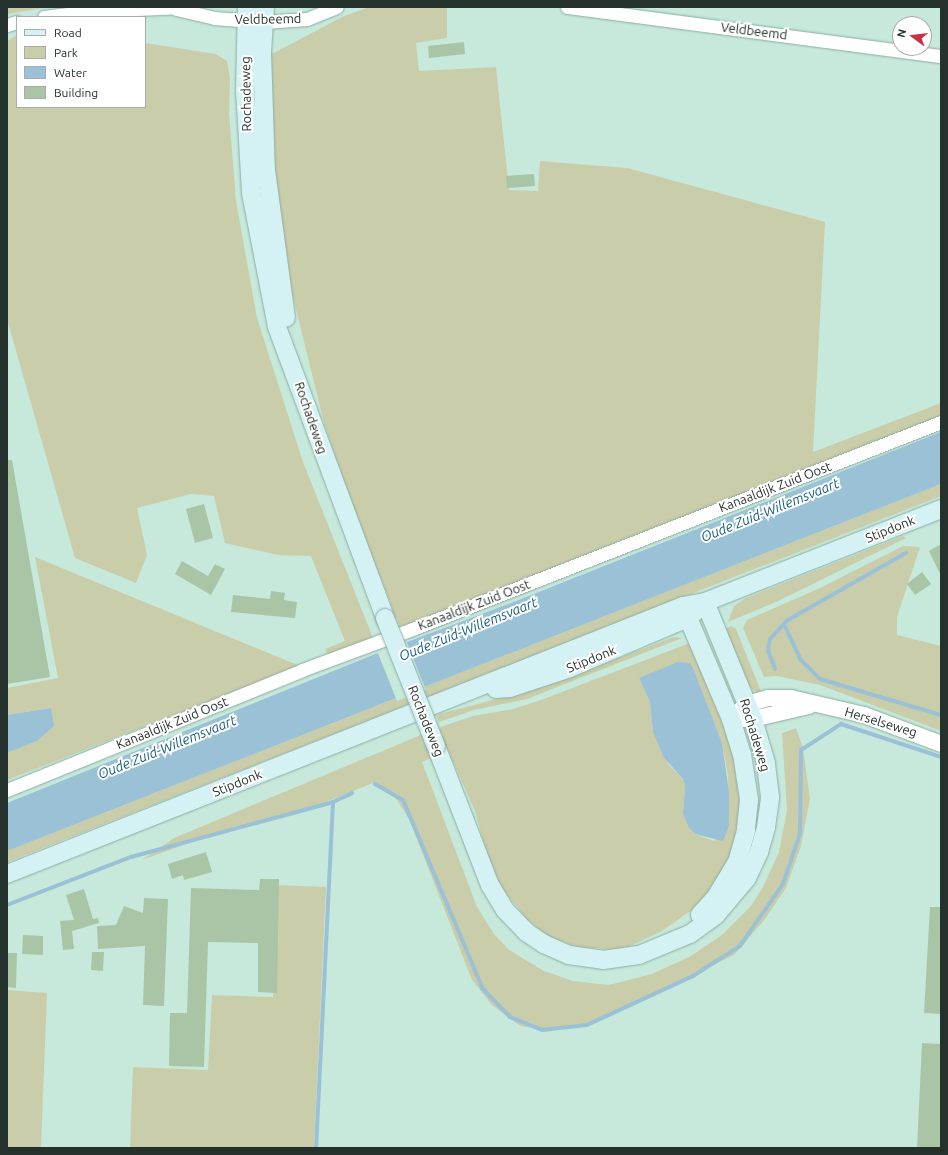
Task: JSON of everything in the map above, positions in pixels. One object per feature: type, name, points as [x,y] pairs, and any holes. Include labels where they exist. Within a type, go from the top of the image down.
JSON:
[{"type":"main road","name":"Rochadeweg","points":[[255,15],[246,91],[251,193],[277,327],[293,366],[307,412],[385,618],[490,885],[505,910],[526,932],[544,944],[569,955],[591,959],[618,960],[661,948],[690,934],[716,914],[740,890],[759,852],[766,827],[770,797],[766,763],[750,712],[705,602]]},
{"type":"main road","name":"Stipdonk","points":[[7,874],[467,692],[686,612],[705,602],[941,509]]},
{"type":"main road","name":"Rochadeweg","points":[[661,948],[716,897],[731,873],[742,847],[748,815],[748,782],[731,719],[686,612]]},
{"type":"street","name":"Veldbeemd","points":[[311,7],[337,7]]},
{"type":"street","name":"Veldbeemd","points":[[53,16],[124,8],[179,8],[307,19],[337,7]]},
{"type":"street","name":"Veldbeemd","points":[[567,7],[941,56]]},
{"type":"street","name":"Kanaaldijk Zuid Oost","points":[[7,790],[302,670],[415,628],[941,422]]},
{"type":"street","name":"Herselseweg","points":[[731,719],[750,712],[784,710],[819,705],[864,715],[941,744]]},
{"type":"green space","points":[[7,7],[50,7],[7,14]]},
{"type":"green space","points":[[369,7],[447,8],[447,38],[416,43],[419,71],[496,67],[509,190],[538,191],[540,161],[627,168],[825,222],[813,452],[941,403],[941,417],[402,633],[348,494],[324,423],[285,264],[273,163],[270,55],[342,17]]},
{"type":"green space","points":[[16,36],[16,108],[146,108],[146,43],[216,54],[227,61],[230,78],[229,114],[236,201],[257,318],[303,462],[375,643],[330,660],[325,649],[345,641],[311,556],[278,555],[225,543],[214,496],[191,494],[137,508],[147,555],[136,583],[75,558],[7,319],[7,41]]},
{"type":"green space","points":[[941,484],[941,496],[7,862],[7,851]]},
{"type":"green space","points":[[903,536],[906,538],[776,602],[728,622],[734,606],[744,599]]},
{"type":"green space","points":[[903,546],[920,547],[897,617],[897,635],[941,646],[941,731],[820,685],[777,676],[764,677],[743,628],[747,620],[820,588]]},
{"type":"green space","points":[[35,557],[300,666],[7,780],[7,753],[37,741],[50,708],[7,715],[7,688],[58,678]]},
{"type":"green space","points":[[731,626],[736,629],[762,694],[754,691],[747,684],[728,641],[726,629]]},
{"type":"green space","points":[[674,637],[682,638],[527,699],[474,710],[439,722],[436,715],[548,685]]},
{"type":"green space","points":[[690,643],[700,654],[740,777],[740,835],[719,882],[696,907],[662,931],[622,950],[578,947],[549,937],[527,919],[500,886],[490,865],[475,811],[448,750],[422,762],[477,907],[494,934],[509,950],[544,971],[573,981],[609,985],[652,974],[689,957],[722,935],[751,906],[763,887],[779,852],[787,810],[782,733],[796,728],[803,748],[810,799],[801,846],[786,888],[765,919],[734,955],[584,1026],[548,1030],[520,1026],[492,1005],[472,980],[409,819],[395,797],[375,782],[309,809],[214,834],[142,860],[174,838],[440,727],[473,716],[513,709],[541,700]],"holes":[[[690,663],[722,743],[728,776],[729,826],[714,841],[695,834],[689,828],[683,814],[685,786],[683,779],[668,764],[653,732],[650,702],[639,678]]]},
{"type":"green space","points":[[277,885],[326,887],[314,1148],[130,1148],[133,1067],[208,1070],[212,995],[273,997]]},
{"type":"green space","points":[[7,990],[47,993],[41,1148],[7,1148]]},
{"type":"water","name":"Oude Zuid-Willemsvaart","points":[[941,432],[941,484],[7,851],[7,803],[373,655],[516,601]]},
{"type":"water","points":[[678,662],[690,663],[693,668],[722,743],[729,792],[729,826],[723,841],[695,834],[689,828],[683,814],[685,786],[683,779],[664,758],[653,732],[650,702],[639,678]]},
{"type":"water","points":[[51,708],[54,726],[37,741],[7,753],[7,715]]},
{"type":"pier","points":[[406,640],[426,690],[397,701],[377,651]]},
{"type":"building","points":[[464,42],[465,54],[429,58],[428,46]]},
{"type":"building","points":[[534,174],[535,186],[507,188],[506,176]]},
{"type":"building","points":[[7,460],[12,460],[50,677],[7,684]]},
{"type":"building","points":[[204,504],[213,538],[195,543],[186,509]]},
{"type":"building","points":[[941,544],[941,576],[929,551]]},
{"type":"building","points":[[182,561],[208,576],[215,564],[225,569],[211,595],[175,574]]},
{"type":"building","points":[[922,572],[931,584],[915,595],[907,584]]},
{"type":"building","points":[[271,591],[285,593],[284,600],[297,602],[295,618],[231,612],[233,595],[270,599]]},
{"type":"building","points":[[206,852],[212,872],[184,880],[183,875],[172,879],[168,864]]},
{"type":"building","points":[[260,879],[279,879],[277,993],[258,992],[258,943],[208,942],[204,1067],[169,1066],[170,1013],[187,1013],[191,888],[259,890]]},
{"type":"building","points":[[84,889],[93,919],[98,918],[99,923],[72,931],[74,949],[63,950],[60,921],[74,920],[66,895]]},
{"type":"building","points":[[144,898],[168,899],[164,1006],[143,1005],[145,946],[98,949],[97,926],[116,925],[124,906],[143,913]]},
{"type":"building","points":[[930,907],[941,907],[941,1014],[924,1013]]},
{"type":"building","points":[[23,935],[43,936],[43,955],[22,954]]},
{"type":"building","points":[[92,952],[104,952],[103,971],[91,970]]},
{"type":"building","points":[[7,953],[17,953],[16,988],[7,987]]},
{"type":"building","points":[[922,1043],[941,1044],[941,1148],[917,1148]]},
{"type":"waterway","points":[[775,669],[768,650],[770,639],[788,620],[906,553]]},
{"type":"waterway","points":[[784,624],[800,659],[820,679],[941,715]]},
{"type":"waterway","points":[[375,784],[403,800],[483,989],[510,1017],[542,1030],[587,1025],[693,976],[740,946],[783,884],[800,833],[801,750],[841,724],[941,757]]},
{"type":"waterway","points":[[333,802],[352,793]]},
{"type":"waterway","points":[[7,905],[131,857],[333,802],[316,1148]]}]
